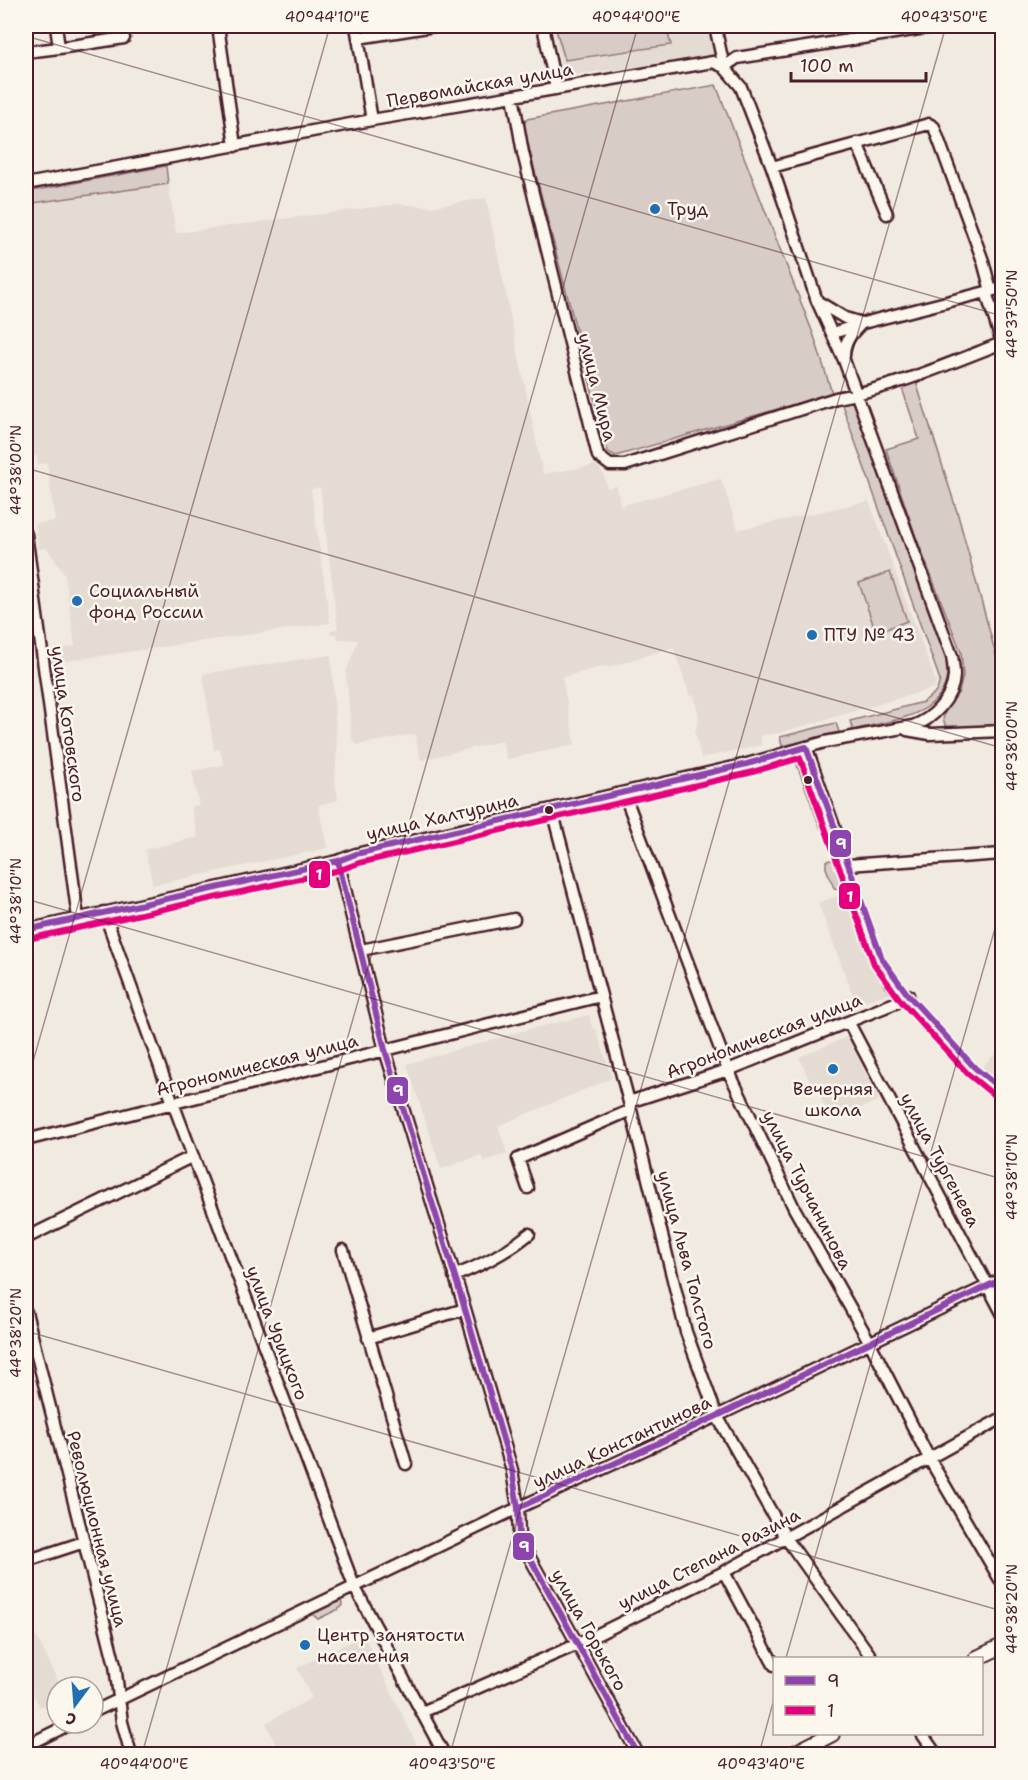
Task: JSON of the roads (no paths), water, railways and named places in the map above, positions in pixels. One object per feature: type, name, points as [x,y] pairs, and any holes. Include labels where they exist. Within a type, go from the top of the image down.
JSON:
[{"type":"main road","points":[[981,1657],[1002,1646]]},
{"type":"main road","points":[[807,1747],[830,1735]]},
{"type":"street","points":[[56,26],[59,48]]},
{"type":"street","points":[[218,26],[235,146]]},
{"type":"street","points":[[356,26],[372,120]]},
{"type":"street","points":[[358,38],[434,26]]},
{"type":"street","points":[[543,26],[556,89]]},
{"type":"street","points":[[715,26],[724,67],[741,87],[772,167],[817,301],[844,360],[855,395]]},
{"type":"street","name":"Первомайская улица","points":[[26,184],[372,120],[713,62],[724,67],[737,58],[861,31],[938,26]]},
{"type":"street","points":[[26,52],[124,38]]},
{"type":"street","name":"улица Мира","points":[[513,96],[523,153],[598,456],[610,465],[625,465],[836,398],[855,395],[916,376],[1002,343],[993,290],[934,127],[929,124],[857,142]]},
{"type":"street","points":[[772,167],[857,142],[887,214]]},
{"type":"street","points":[[833,333],[863,323],[993,290]]},
{"type":"street","points":[[817,301],[845,318],[863,323]]},
{"type":"street","points":[[844,360],[846,342],[850,334],[863,323]]},
{"type":"street","name":"улица Халтурина","points":[[26,930],[338,861],[356,854],[624,793],[825,742],[901,729],[925,722],[939,709],[953,684],[952,656],[855,395]]},
{"type":"street","name":"улица Котовского","points":[[26,534],[78,918]]},
{"type":"street","name":"улица Халтурина","points":[[901,729],[930,734],[1002,731]]},
{"type":"street","points":[[803,748],[882,959],[905,996],[965,1066],[1002,1098]]},
{"type":"street","points":[[803,748],[826,824],[836,842],[853,888],[866,934],[891,984],[975,1068],[1002,1090]]},
{"type":"street","name":"улица Турчанинова","points":[[624,793],[728,1070],[794,1208],[870,1341],[930,1460],[1002,1583]]},
{"type":"street","name":"улица Льва Толстого","points":[[552,810],[631,1106],[686,1332],[717,1416],[786,1538],[871,1657]]},
{"type":"street","points":[[848,865],[1002,854]]},
{"type":"street","name":"улица Горького","points":[[338,861],[385,1050],[512,1470],[518,1508],[519,1538],[639,1755]]},
{"type":"street","name":"улица Урицкого","points":[[105,912],[173,1103],[354,1586],[444,1755]]},
{"type":"street","points":[[361,950],[513,919]]},
{"type":"street","name":"Агрономическая улица","points":[[26,1140],[601,996]]},
{"type":"street","name":"Агрономическая улица","points":[[631,1106],[849,1023],[905,996]]},
{"type":"street","name":"улица Тургенева","points":[[849,1023],[1002,1313]]},
{"type":"street","points":[[528,1188],[518,1159],[631,1106]]},
{"type":"street","points":[[26,1238],[193,1156]]},
{"type":"street","points":[[454,1276],[487,1263],[512,1248],[529,1234]]},
{"type":"street","points":[[343,1250],[406,1464]]},
{"type":"street","name":"улица Константинова","points":[[105,1707],[354,1586],[1002,1279]]},
{"type":"street","points":[[368,1338],[465,1309]]},
{"type":"street","name":"Революционная улица","points":[[26,1312],[115,1665],[122,1722],[131,1755]]},
{"type":"street","name":"улица Степана Разина","points":[[422,1712],[578,1644],[724,1572],[1002,1419]]},
{"type":"street","points":[[26,1561],[84,1542]]},
{"type":"street","points":[[724,1572],[773,1663]]},
{"type":"street","points":[[26,1746],[48,1735]]},
{"type":"street","points":[[923,1735],[936,1755]]},
{"type":"place","name":"Труд","points":[[655,209]]},
{"type":"place","name":"Социальный фонд России","points":[[77,601]]},
{"type":"place","name":"ПТУ № 43","points":[[812,635]]},
{"type":"place","name":"Вечерняя школа","points":[[833,1069]]},
{"type":"place","name":"Центр занятости населения","points":[[305,1645]]}]
